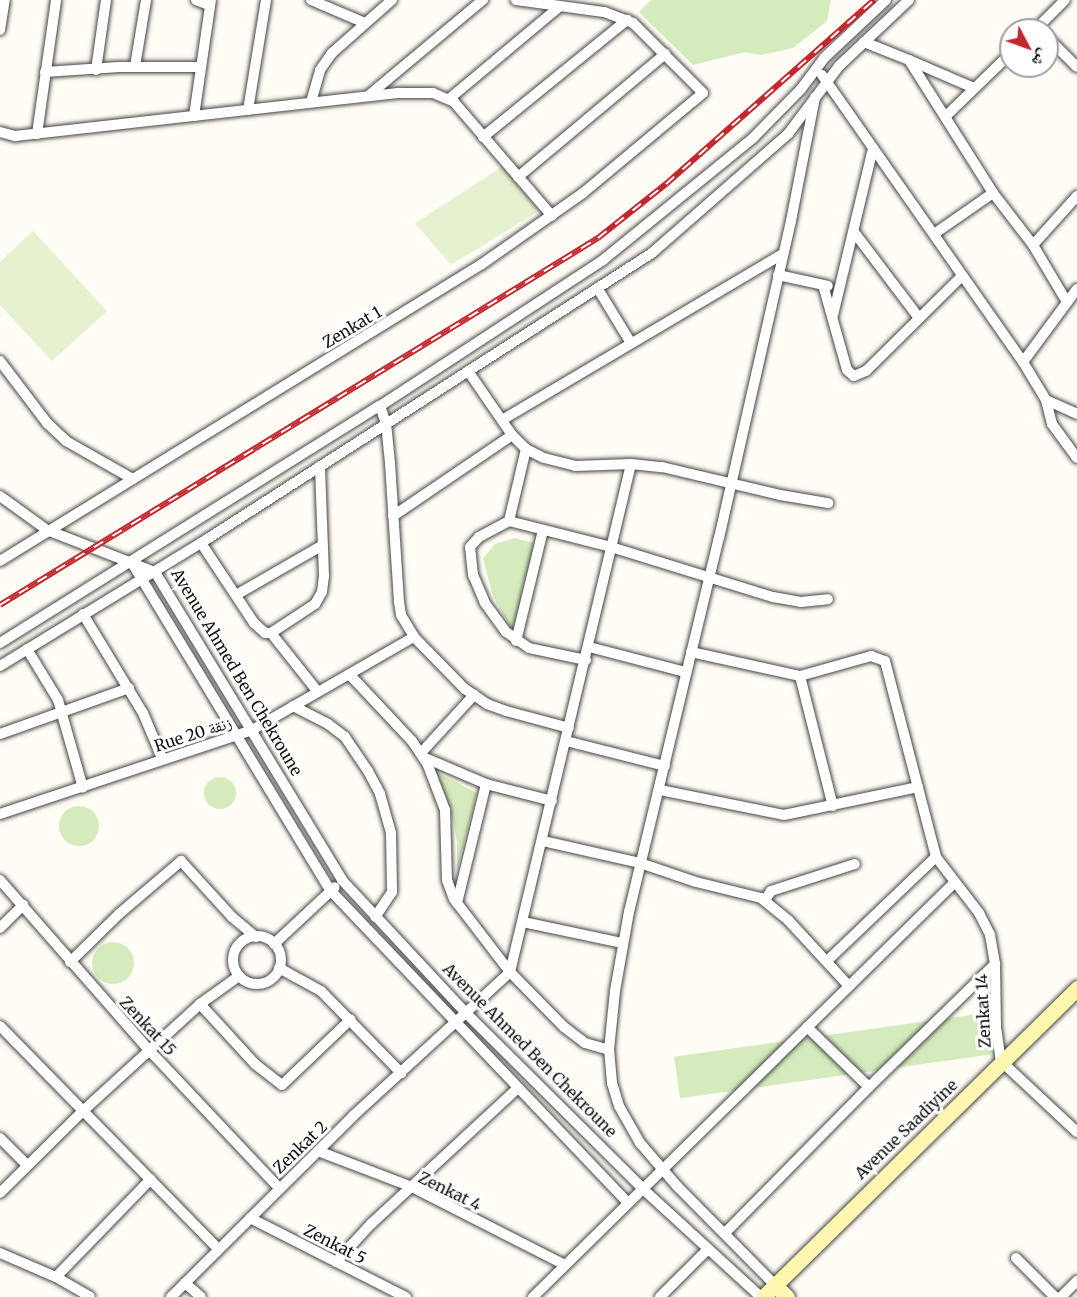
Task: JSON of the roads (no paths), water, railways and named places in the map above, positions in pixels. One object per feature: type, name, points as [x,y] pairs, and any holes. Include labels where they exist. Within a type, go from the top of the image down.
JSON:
[{"type":"main road","name":"Avenue Saadiyine","points":[[762,1297],[1077,988]]},
{"type":"main road","points":[[775,1285],[787,1297]]},
{"type":"street","points":[[0,30],[5,0]]},
{"type":"street","points":[[37,134],[56,0]]},
{"type":"street","points":[[96,70],[106,0]]},
{"type":"street","points":[[135,66],[146,0]]},
{"type":"street","points":[[194,116],[210,3],[196,0]]},
{"type":"street","points":[[248,110],[266,0]]},
{"type":"street","points":[[311,0],[365,24]]},
{"type":"street","points":[[311,102],[315,84],[325,62],[338,46],[392,0]]},
{"type":"street","points":[[368,96],[483,0]]},
{"type":"street","points":[[516,0],[604,12],[627,20],[644,32],[665,54],[518,177]]},
{"type":"street","points":[[0,643],[132,563],[380,406],[603,260],[753,138],[781,111],[816,67],[886,0]]},
{"type":"street","points":[[0,666],[201,543],[652,253],[788,134],[826,80],[909,0]]},
{"type":"street","points":[[1048,18],[1065,0]]},
{"type":"street","points":[[449,99],[559,7]]},
{"type":"street","points":[[483,137],[627,20]]},
{"type":"street","points":[[864,42],[974,88]]},
{"type":"street","points":[[1059,49],[1077,67]]},
{"type":"street","name":"Zenkat 1","points":[[0,561],[482,264],[552,216],[703,93],[665,54]]},
{"type":"street","points":[[909,60],[993,193],[1033,245],[1067,302]]},
{"type":"street","points":[[946,116],[999,64]]},
{"type":"street","points":[[45,72],[135,66],[200,66]]},
{"type":"street","points":[[816,67],[1023,362],[1046,400],[1052,424],[1077,458]]},
{"type":"street","points":[[0,132],[15,136],[37,134],[311,102],[428,92],[449,99],[552,216]]},
{"type":"street","points":[[775,1285],[677,1186],[640,1143],[621,1112],[612,1083],[609,1050],[623,943],[640,862],[660,790],[731,483],[783,254],[815,97]]},
{"type":"street","points":[[832,317],[873,149]]},
{"type":"street","points":[[934,234],[993,193]]},
{"type":"street","points":[[1033,245],[1077,196]]},
{"type":"street","points":[[854,232],[920,318]]},
{"type":"street","points":[[502,420],[783,254]]},
{"type":"street","points":[[778,274],[840,288]]},
{"type":"street","points":[[823,285],[847,370],[854,376],[866,370],[962,276]]},
{"type":"street","points":[[598,289],[631,344]]},
{"type":"street","points":[[1023,362],[1077,290]]},
{"type":"street","points":[[0,361],[47,423],[66,441],[133,479]]},
{"type":"street","points":[[468,371],[512,435],[526,449],[544,458],[575,465],[631,464],[662,467],[780,495],[828,503]]},
{"type":"street","points":[[1046,400],[1073,412],[1077,399]]},
{"type":"street","points":[[380,406],[386,423],[401,615],[414,637],[474,695],[506,711],[569,728]]},
{"type":"street","points":[[393,516],[512,435]]},
{"type":"street","points":[[509,521],[526,449]]},
{"type":"street","points":[[510,972],[631,464]]},
{"type":"street","points":[[271,633],[320,598],[324,576],[320,466]]},
{"type":"street","points":[[0,496],[47,530],[132,563]]},
{"type":"street","points":[[586,660],[529,648],[516,641],[502,627],[485,603],[470,561],[470,547],[475,540],[494,527],[509,521],[611,547],[792,601],[828,599]]},
{"type":"street","points":[[516,641],[543,530]]},
{"type":"street","points":[[201,543],[258,627],[271,633],[318,692]]},
{"type":"street","points":[[236,595],[323,545]]},
{"type":"street","name":"Avenue Ahmed Ben Chekroune","points":[[132,563],[155,572],[342,880],[465,1012],[643,1189],[762,1297]]},
{"type":"street","name":"Avenue Ahmed Ben Chekroune","points":[[132,563],[331,891],[628,1203]]},
{"type":"street","points":[[83,614],[129,688],[152,730],[162,758]]},
{"type":"street","name":"Rue 20 زنقة","points":[[0,814],[83,788],[162,758],[252,730],[414,637]]},
{"type":"street","points":[[589,647],[686,672]]},
{"type":"street","points":[[27,649],[63,713],[83,788]]},
{"type":"street","points":[[691,652],[800,676],[871,656],[882,657],[890,679],[936,857],[826,961]]},
{"type":"street","points":[[350,675],[422,755],[445,810],[448,827],[447,880],[457,903],[510,972],[564,1027],[585,1043],[609,1050]]},
{"type":"street","points":[[800,676],[833,806]]},
{"type":"street","points":[[0,734],[129,688]]},
{"type":"street","points":[[422,755],[474,695]]},
{"type":"street","points":[[293,706],[328,724],[345,737],[368,771],[380,794],[392,845],[392,892],[375,917]]},
{"type":"street","points":[[566,741],[665,766]]},
{"type":"street","points":[[422,755],[486,784],[552,801]]},
{"type":"street","points":[[457,903],[486,784]]},
{"type":"street","points":[[660,790],[774,815],[784,815],[918,787]]},
{"type":"street","points":[[543,841],[640,862],[696,882],[765,900],[849,986]]},
{"type":"street","name":"Zenkat 14","points":[[936,857],[986,926],[995,964],[996,1028],[1001,1061],[1077,1132]]},
{"type":"street","points":[[70,962],[119,914],[181,861],[232,917],[256,936],[274,944],[279,951],[279,968],[272,979],[261,984],[249,983],[239,976],[233,964],[235,951],[243,941],[256,936]]},
{"type":"street","points":[[765,900],[771,891],[855,864]]},
{"type":"street","name":"Zenkat 15","points":[[0,880],[149,1050],[279,1188]]},
{"type":"street","points":[[274,944],[342,880]]},
{"type":"street","points":[[533,1297],[954,883]]},
{"type":"street","points":[[0,928],[23,905]]},
{"type":"street","points":[[523,922],[623,943]]},
{"type":"street","points":[[725,1233],[995,964]]},
{"type":"street","points":[[279,968],[321,990],[401,1073]]},
{"type":"street","name":"Zenkat 2","points":[[171,1297],[279,1188],[510,972]]},
{"type":"street","points":[[0,1193],[149,1050],[200,1004],[239,976]]},
{"type":"street","points":[[200,1004],[255,1064],[282,1085],[351,1019]]},
{"type":"street","points":[[0,1026],[218,1249]]},
{"type":"street","points":[[807,1028],[869,1087]]},
{"type":"street","points":[[336,1262],[412,1187],[519,1088]]},
{"type":"street","points":[[0,1138],[27,1165]]},
{"type":"street","name":"Zenkat 4","points":[[318,1151],[412,1187],[565,1265]]},
{"type":"street","points":[[56,1277],[151,1179]]},
{"type":"street","name":"Zenkat 5","points":[[250,1218],[336,1262],[390,1294],[406,1297]]},
{"type":"street","points":[[660,1297],[708,1249]]},
{"type":"street","points":[[0,1253],[56,1277],[90,1297]]},
{"type":"street","points":[[1016,1258],[1054,1297]]},
{"type":"street","points":[[1061,1297],[1077,1281]]},
{"type":"street","points":[[185,1283],[201,1297]]},
{"type":"railway","points":[[0,605],[598,238],[666,184],[874,0]]}]
